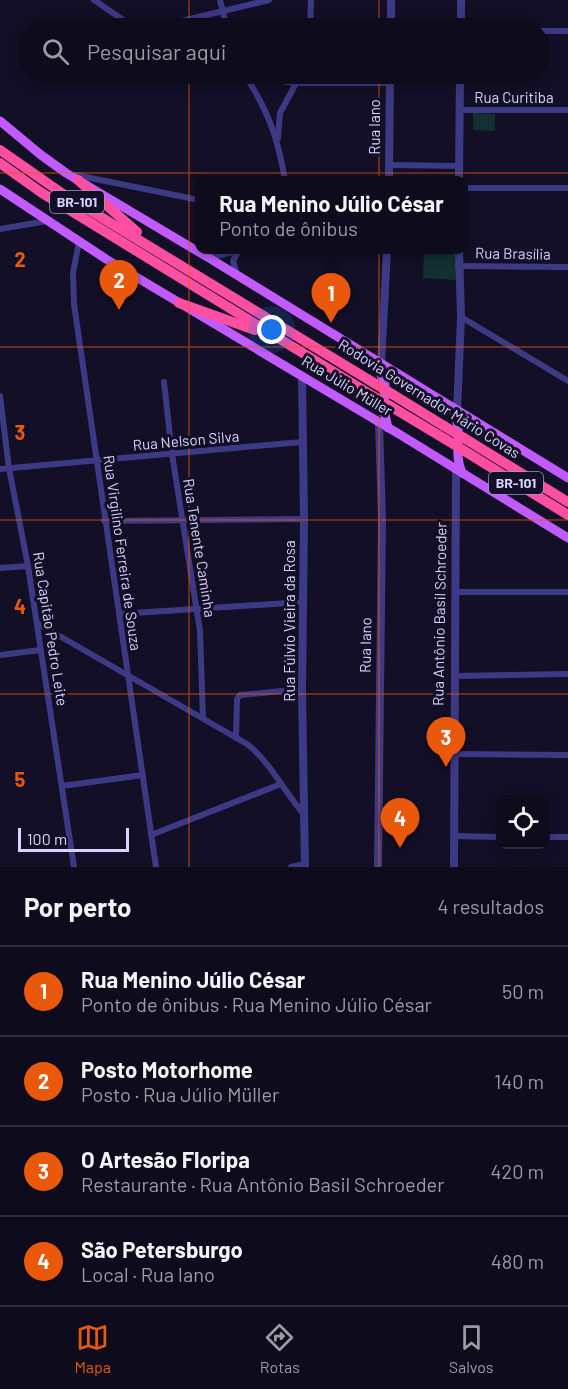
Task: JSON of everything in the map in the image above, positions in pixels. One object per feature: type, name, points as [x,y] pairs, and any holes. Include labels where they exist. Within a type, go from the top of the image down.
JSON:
[{"type":"highway","name":"Rodovia Governador Mário Covas","points":[[0,150],[46,183],[444,426],[461,433],[568,502]]},
{"type":"highway","name":"Rodovia Governador Mário Covas","points":[[0,163],[42,193],[373,396],[387,408],[445,439],[460,454],[568,515]]},
{"type":"highway","points":[[78,180],[157,250]]},
{"type":"highway","points":[[179,303],[278,338]]},
{"type":"main road","points":[[0,120],[66,173],[195,250]]},
{"type":"main road","name":"Rua Júlio Müller","points":[[0,189],[79,242],[568,538]]},
{"type":"main road","points":[[202,254],[568,478]]},
{"type":"main road","points":[[378,363],[385,384],[388,428]]},
{"type":"main road","points":[[385,384],[397,375]]},
{"type":"main road","points":[[376,421],[387,408]]},
{"type":"main road","name":"Rua Antônio Basil Schroeder","points":[[454,410],[461,433],[460,454],[455,469]]},
{"type":"main road","points":[[461,433],[462,424],[471,419]]},
{"type":"main road","points":[[455,469],[460,454]]},
{"type":"street","points":[[94,0],[120,18]]},
{"type":"street","points":[[220,0],[225,18]]},
{"type":"street","points":[[194,18],[269,0]]},
{"type":"street","points":[[310,0],[310,18]]},
{"type":"street","points":[[391,0],[391,18]]},
{"type":"street","points":[[461,0],[461,18]]},
{"type":"street","points":[[550,31],[568,32]]},
{"type":"street","points":[[251,84],[264,105],[278,141],[284,176]]},
{"type":"street","points":[[278,141],[280,113],[294,84]]},
{"type":"street","name":"Rua Iano","points":[[389,176],[390,84]]},
{"type":"street","points":[[459,176],[460,84]]},
{"type":"street","name":"Rua Curitiba","points":[[460,110],[568,110]]},
{"type":"street","points":[[390,165],[459,166]]},
{"type":"street","points":[[66,173],[195,199]]},
{"type":"street","points":[[468,188],[568,188]]},
{"type":"street","points":[[0,229],[47,221]]},
{"type":"street","name":"Rua Virgilino Ferreira de Souza","points":[[79,242],[73,273],[73,293],[104,521],[156,867]]},
{"type":"street","points":[[209,258],[224,254]]},
{"type":"street","points":[[237,275],[233,264],[238,254]]},
{"type":"street","points":[[378,363],[387,254]]},
{"type":"street","name":"Rua Antônio Basil Schroeder","points":[[454,410],[461,317],[459,254]]},
{"type":"street","name":"Rua Brasília","points":[[458,266],[568,267]]},
{"type":"street","points":[[461,317],[568,381]]},
{"type":"street","name":"Rua Fúlvio Vieira da Rosa","points":[[302,376],[304,865]]},
{"type":"street","name":"Rua Tenente Caminha","points":[[164,382],[172,454],[184,520],[200,641],[203,718]]},
{"type":"street","name":"Rua Capitão Pedro Leite","points":[[0,396],[9,468],[28,566],[74,867]]},
{"type":"street","name":"Rua Iano","points":[[376,421],[382,531],[378,867]]},
{"type":"street","name":"Rua Nelson Silva","points":[[0,469],[302,442]]},
{"type":"street","name":"Rua Antônio Basil Schroeder","points":[[454,867],[455,469]]},
{"type":"street","points":[[104,521],[304,519]]},
{"type":"street","points":[[0,568],[28,566]]},
{"type":"street","points":[[455,592],[568,592]]},
{"type":"street","points":[[119,614],[304,602]]},
{"type":"street","points":[[37,623],[236,738],[261,756],[303,813]]},
{"type":"street","points":[[0,655],[41,650]]},
{"type":"street","points":[[455,676],[568,674]]},
{"type":"street","points":[[236,738],[237,699],[240,695],[302,688]]},
{"type":"street","points":[[454,753],[568,754]]},
{"type":"street","points":[[62,786],[143,775]]},
{"type":"street","points":[[151,835],[281,784]]},
{"type":"street","points":[[454,837],[496,837]]},
{"type":"street","points":[[550,837],[568,837]]},
{"type":"street","points":[[291,867],[304,865]]},
{"type":"green space","points":[[473,113],[495,114],[495,131],[473,130]]},
{"type":"green space","points":[[424,254],[457,254],[456,280],[423,278]]},
{"type":"place","name":"Posto Motorhome","points":[[119,310]]},
{"type":"place","name":"Rua Menino Júlio César","points":[[331,323]]},
{"type":"place","name":"O Artesão Floripa","points":[[446,767]]},
{"type":"place","name":"São Petersburgo","points":[[400,848]]}]
